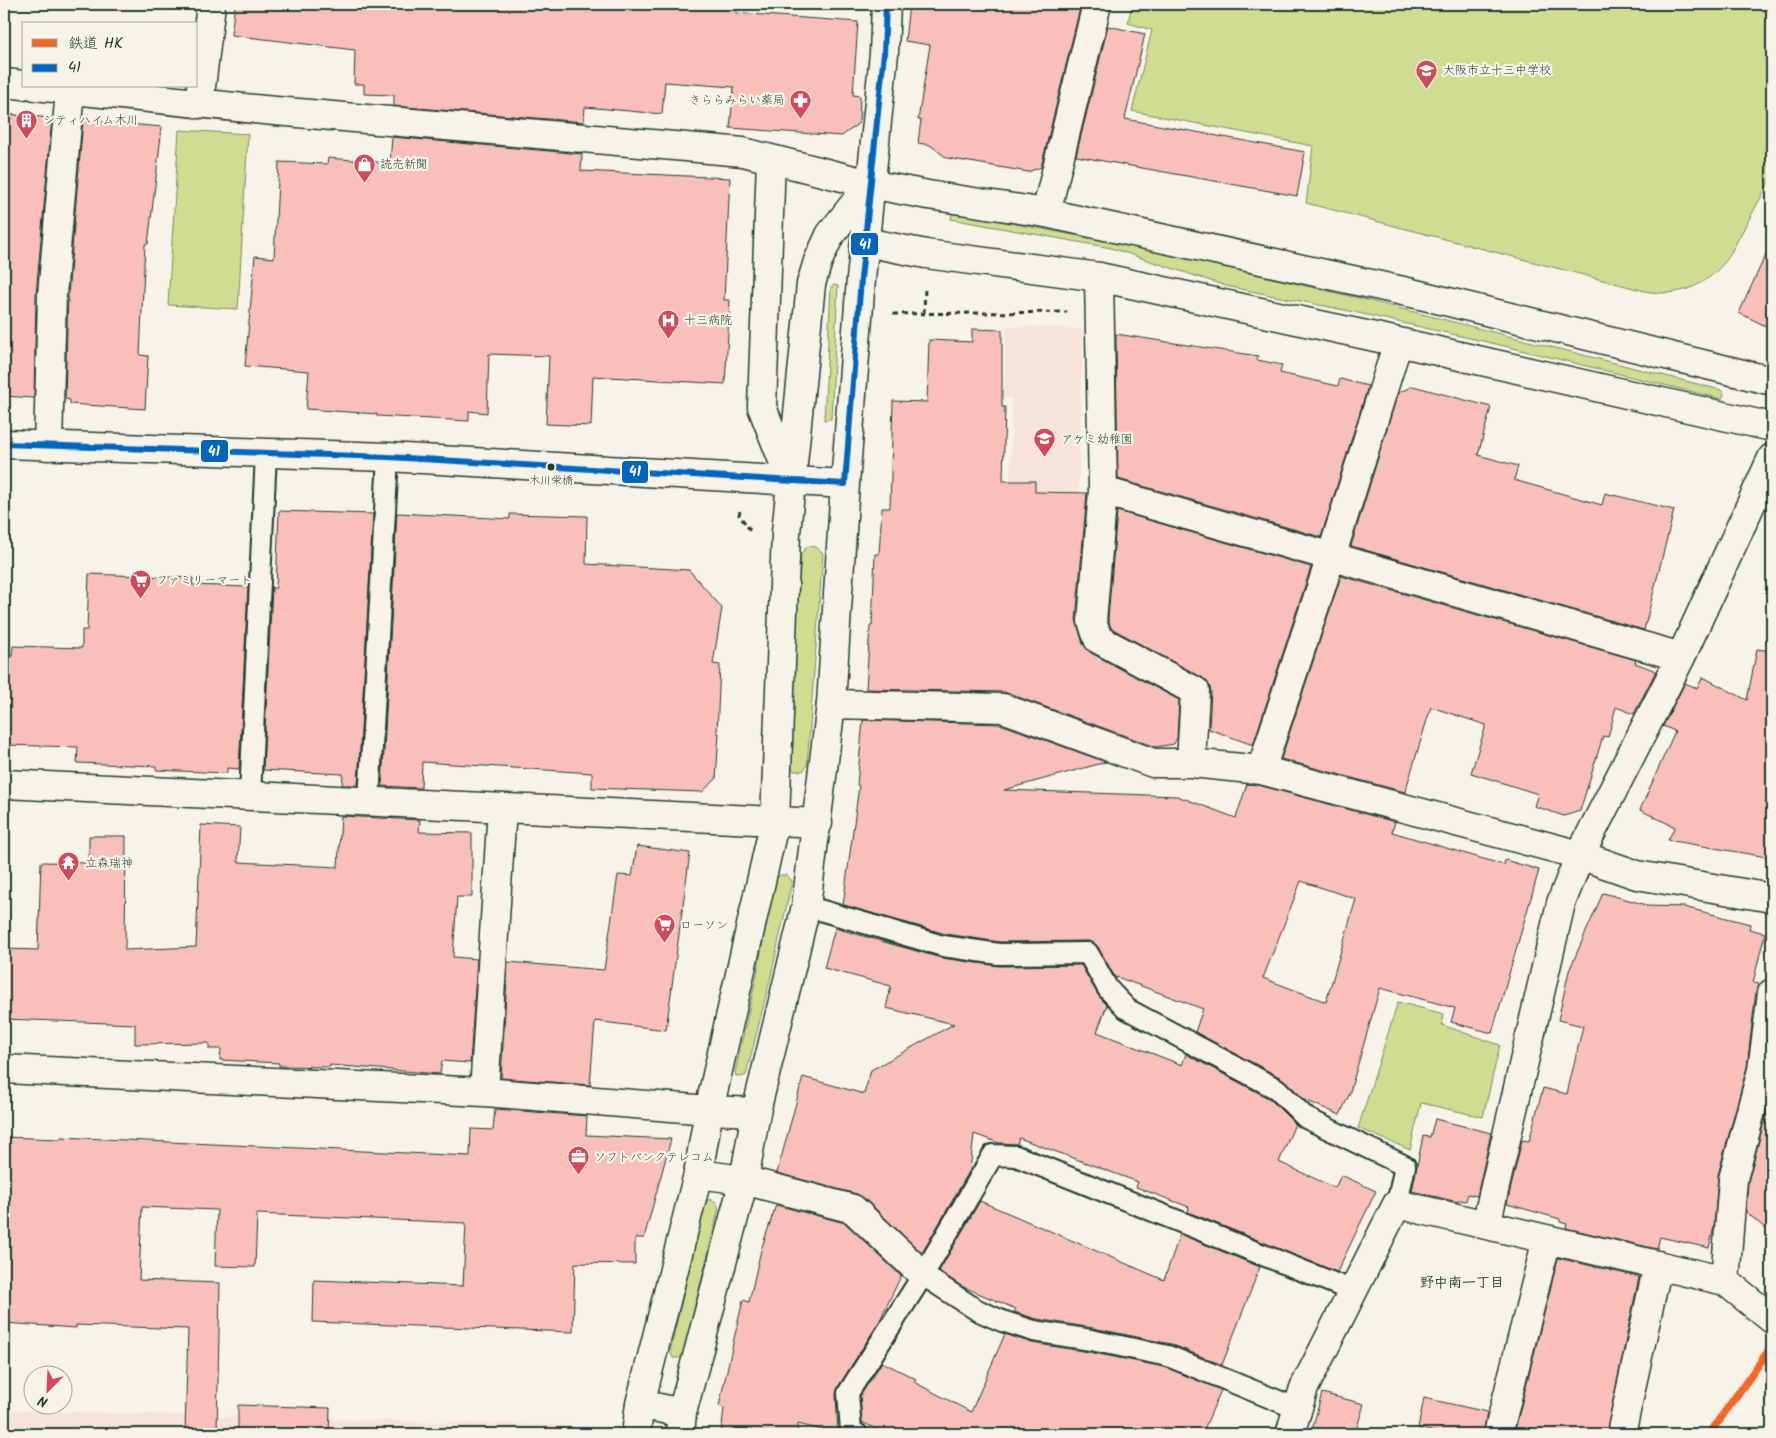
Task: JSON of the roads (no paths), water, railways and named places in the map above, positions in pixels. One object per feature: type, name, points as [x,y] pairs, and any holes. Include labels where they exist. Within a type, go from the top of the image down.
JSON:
[{"type":"street","points":[[200,104],[211,4]]},
{"type":"street","points":[[640,1404],[681,1424],[744,1180],[756,1112],[806,906],[818,823],[831,704],[845,484],[861,279],[884,53],[886,4]]},
{"type":"street","points":[[1046,213],[1097,4]]},
{"type":"street","points":[[4,83],[22,85]]},
{"type":"street","points":[[52,88],[200,104],[743,152],[870,184],[1046,213],[1412,293],[1772,381]]},
{"type":"street","points":[[48,446],[52,295],[70,90]]},
{"type":"street","points":[[771,160],[762,407],[791,481]]},
{"type":"street","points":[[636,1434],[640,1404],[698,1174],[709,1110],[775,820],[786,533],[811,284],[818,261],[830,235],[870,184]]},
{"type":"street","points":[[865,242],[926,254],[1099,277],[1398,342],[1772,427]]},
{"type":"street","points":[[1099,277],[1103,492],[1092,621],[1098,638],[1195,691],[1192,763]]},
{"type":"street","points":[[1261,770],[1331,557],[1398,342]]},
{"type":"street","points":[[4,444],[388,457],[845,484]]},
{"type":"street","points":[[1486,1225],[1561,904],[1580,855],[1681,657],[1772,458]]},
{"type":"street","points":[[1103,492],[1681,657]]},
{"type":"street","points":[[831,704],[1003,708],[1153,763],[1192,763],[1261,770],[1580,855],[1636,875],[1772,898]]},
{"type":"street","points":[[4,784],[818,823]]},
{"type":"street","points":[[484,1092],[502,808]]},
{"type":"street","points":[[1725,1281],[1733,1179],[1767,1072],[1772,993]]},
{"type":"street","points":[[4,1069],[484,1092],[756,1112]]},
{"type":"street","points":[[698,1174],[744,1180],[853,1209],[923,1275]]},
{"type":"street","points":[[1290,1434],[1304,1388],[1397,1204],[1725,1281],[1772,1319]]},
{"type":"street","points":[[1498,1434],[1547,1239]]},
{"type":"street","points":[[1622,1434],[1658,1265]]},
{"type":"lane","points":[[250,796],[266,453]]},
{"type":"lane","points":[[369,801],[388,457]]},
{"type":"lane","points":[[806,906],[944,946],[999,954],[1088,953],[1108,989],[1128,1009],[1277,1089],[1306,1118],[1405,1166],[1397,1204]]},
{"type":"lane","points":[[857,1434],[851,1431],[848,1393],[923,1275],[993,1155],[1016,1156],[1353,1290]]},
{"type":"lane","points":[[923,1275],[977,1310],[1002,1321],[1034,1331],[1091,1340],[1168,1356],[1298,1408]]},
{"type":"rail line","name":"HK","points":[[1709,1434],[1772,1346]]},
{"type":"place","name":"大阪市立十三中学校","points":[[1427,89]]},
{"type":"place","name":"きららみらい薬局","points":[[801,119]]},
{"type":"place","name":"シティハイム木川","points":[[27,139]]},
{"type":"place","name":"読売新聞","points":[[364,183]]},
{"type":"place","name":"十三病院","points":[[668,339]]},
{"type":"place","name":"アケミ幼稚園","points":[[1045,458]]},
{"type":"place","name":"木川栄橋","points":[[551,467]]},
{"type":"place","name":"ファミリーマート","points":[[140,599]]},
{"type":"place","name":"立森瑞神","points":[[69,882]]},
{"type":"place","name":"ローソン","points":[[664,944]]},
{"type":"place","name":"ソフトバンクテレコム","points":[[578,1176]]},
{"type":"district","name":"野中南一丁目","points":[[1462,1283]]}]
